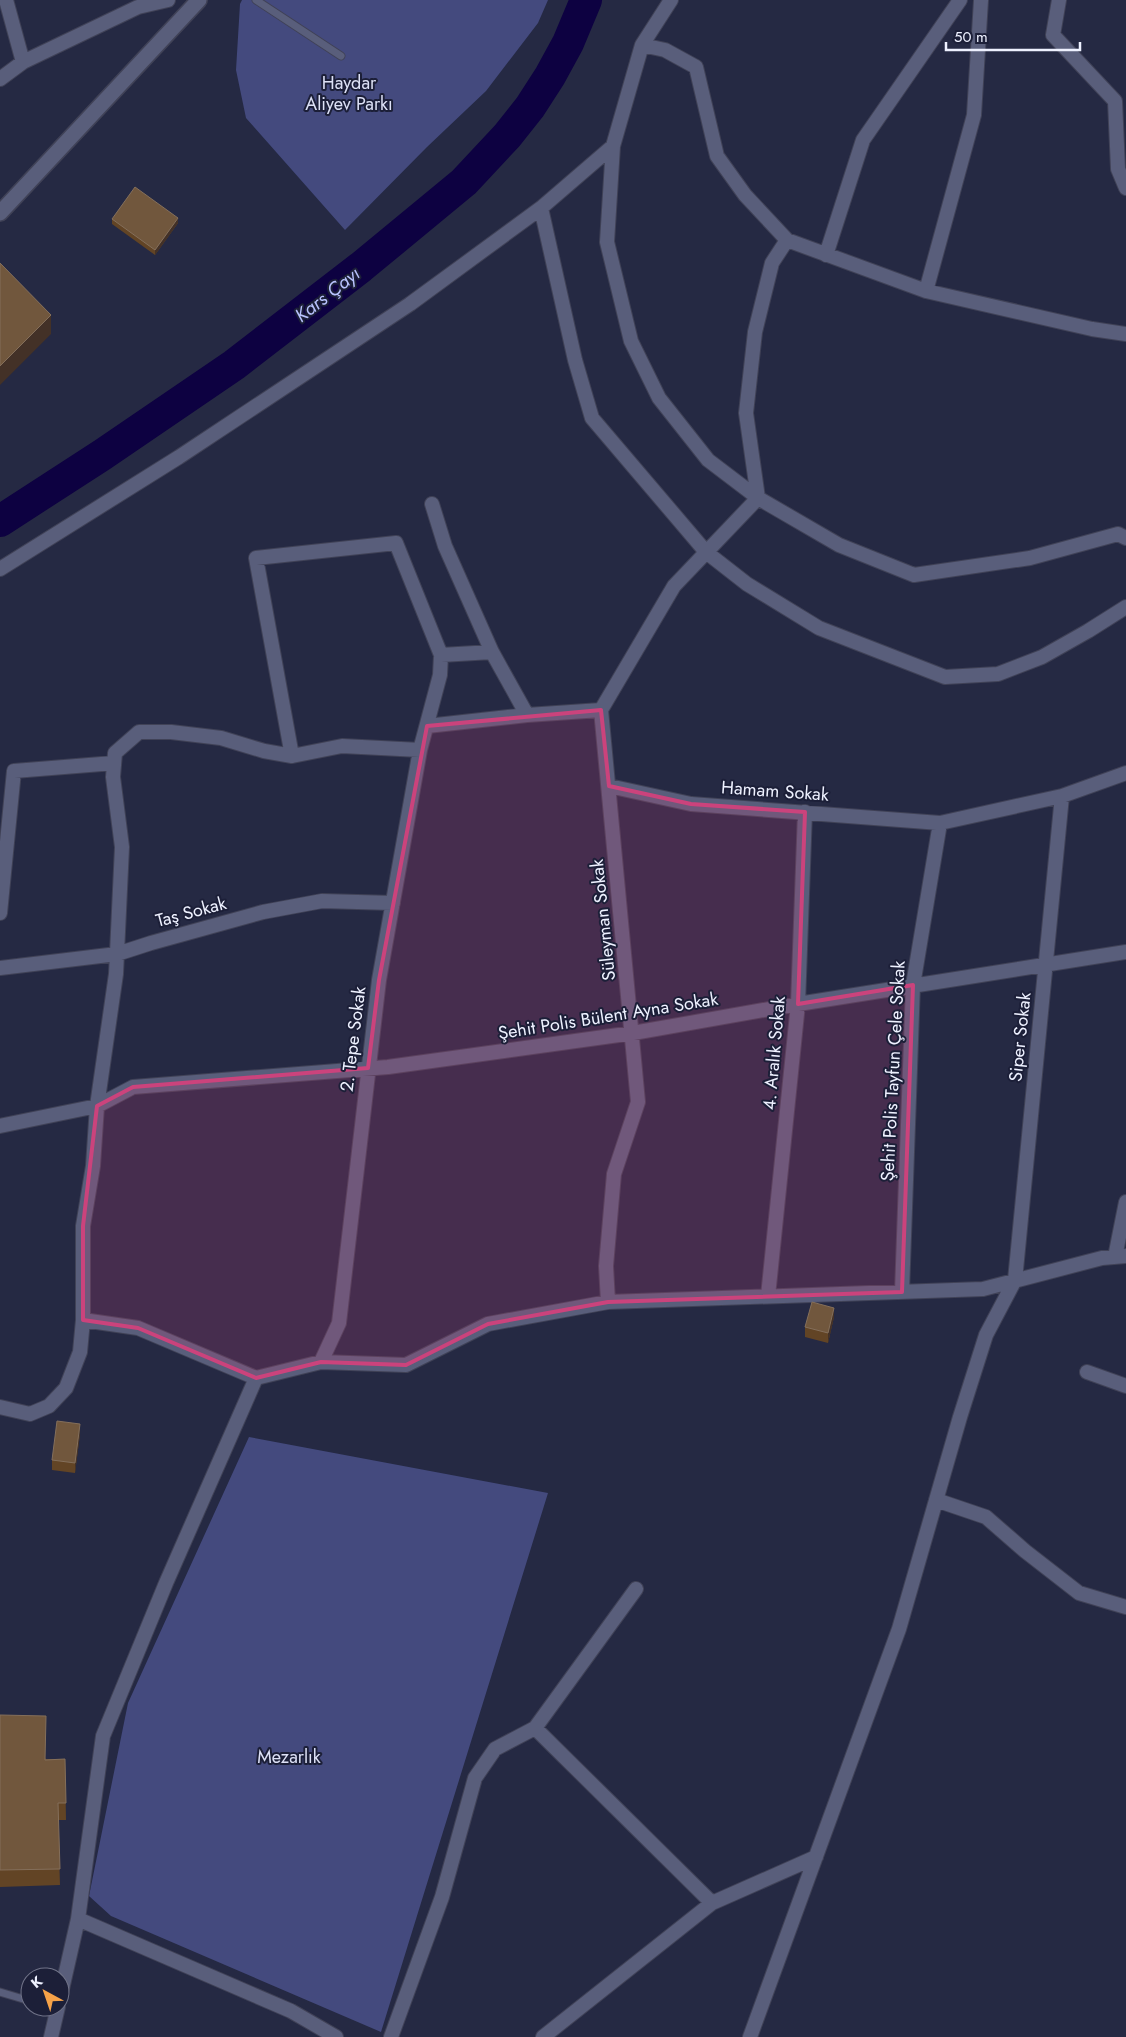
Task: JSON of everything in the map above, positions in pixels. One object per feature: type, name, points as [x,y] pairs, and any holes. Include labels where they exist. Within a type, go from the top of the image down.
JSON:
[{"type":"street","points":[[6,0],[23,62]]},
{"type":"street","points":[[0,78],[23,62],[138,7],[168,0]]},
{"type":"street","points":[[0,213],[199,0]]},
{"type":"street","points":[[671,0],[642,45],[613,146],[607,242],[632,341],[659,398],[708,460],[758,498],[839,545],[914,575],[1030,558],[1118,534],[1126,538]]},
{"type":"street","points":[[826,255],[863,140],[960,0]]},
{"type":"street","points":[[926,290],[974,115],[981,0]]},
{"type":"street","points":[[1059,0],[1052,34],[1114,101],[1118,169],[1126,188]]},
{"type":"street","points":[[642,45],[665,50],[696,67],[717,156],[745,195],[786,240],[926,290],[1092,329],[1126,334]]},
{"type":"street","points":[[0,569],[179,456],[410,304],[541,208],[613,146]]},
{"type":"street","points":[[541,208],[575,360],[592,418],[706,552],[747,584],[818,628],[945,677],[998,674],[1006,671],[1042,657],[1126,607]]},
{"type":"street","points":[[758,498],[746,413],[754,341],[772,263],[786,240]]},
{"type":"street","points":[[427,726],[527,715],[602,710],[674,586],[758,498]]},
{"type":"street","points":[[432,504],[445,546],[492,652],[527,715]]},
{"type":"street","points":[[292,756],[256,558],[396,543],[441,655],[492,652]]},
{"type":"street","name":"2. Tepe Sokak","points":[[321,1362],[339,1323],[379,980],[420,750],[440,675],[441,655]]},
{"type":"street","name":"Süleyman Sokak","points":[[602,710],[638,1102],[614,1174],[606,1266],[608,1302]]},
{"type":"street","points":[[0,1407],[30,1414],[49,1406],[66,1388],[80,1352],[83,1320],[83,1226],[93,1166],[97,1106],[116,974],[122,848],[113,776],[115,753],[139,732],[170,732],[221,738],[264,751],[292,756],[342,746],[420,750]]},
{"type":"street","points":[[0,913],[14,771],[114,763]]},
{"type":"street","name":"Hamam Sokak","points":[[609,786],[691,804],[940,823],[1062,796],[1126,773]]},
{"type":"street","name":"Siper Sokak","points":[[1015,1280],[1062,796]]},
{"type":"street","name":"4. Aralık Sokak","points":[[768,1296],[798,1004],[805,812]]},
{"type":"street","name":"Şehit Polis Tayfun Çele Sokak","points":[[902,1292],[913,985],[940,823]]},
{"type":"street","name":"Taş Sokak","points":[[0,968],[117,954],[151,942],[271,910],[322,901],[393,903]]},
{"type":"street","name":"Şehit Polis Bülent Ayna Sokak","points":[[0,1126],[97,1106],[133,1087],[388,1067],[633,1033],[913,985],[1126,952]]},
{"type":"street","points":[[83,1320],[138,1328],[256,1378],[321,1362],[406,1365],[488,1324],[608,1302],[983,1289],[1102,1258],[1120,1256],[1126,1202]]},
{"type":"street","points":[[750,2037],[899,1629],[986,1335],[1015,1280]]},
{"type":"street","points":[[1087,1372],[1126,1386]]},
{"type":"street","points":[[66,1967],[78,1919],[104,1736],[170,1574],[256,1378]]},
{"type":"street","points":[[936,1500],[986,1517],[1025,1551],[1079,1593],[1126,1607]]},
{"type":"street","points":[[391,2037],[442,1896],[475,1778],[495,1749],[535,1728],[636,1590]]},
{"type":"street","points":[[535,1728],[712,1903]]},
{"type":"street","points":[[543,2037],[712,1903],[816,1858]]},
{"type":"street","points":[[78,1919],[291,2011],[336,2037]]},
{"type":"street","points":[[51,2037],[55,2017]]},
{"type":"lane","points":[[256,0],[341,56]]},
{"type":"lane","points":[[0,1992],[20,1998]]},
{"type":"highlighted area","points":[[601,710],[609,786],[691,804],[805,812],[798,1004],[913,985],[902,1292],[608,1302],[488,1324],[406,1365],[321,1362],[256,1378],[138,1328],[83,1320],[83,1226],[97,1106],[133,1087],[368,1068],[379,980],[427,726]]},
{"type":"green space","name":"Haydar Aliyev Parkı","points":[[242,0],[548,0],[538,23],[486,91],[427,147],[345,230],[246,118],[236,70],[240,4]]},
{"type":"green space","name":"Mezarlık","points":[[249,1437],[548,1493],[381,2032],[111,1916],[89,1896],[128,1703]]},
{"type":"building","points":[[135,187],[178,218],[155,250],[112,219]]},
{"type":"building","points":[[0,263],[51,315],[0,366]]},
{"type":"building","points":[[812,1302],[834,1308],[828,1333],[805,1327]]},
{"type":"building","points":[[57,1421],[80,1424],[75,1463],[52,1460]]},
{"type":"building","points":[[0,1715],[46,1716],[45,1760],[65,1759],[66,1803],[58,1803],[60,1869],[0,1870]]},
{"type":"waterway","name":"Kars Çayı","points":[[0,521],[102,455],[234,365],[361,267],[464,182],[507,136],[530,107],[568,43],[586,0]]}]
